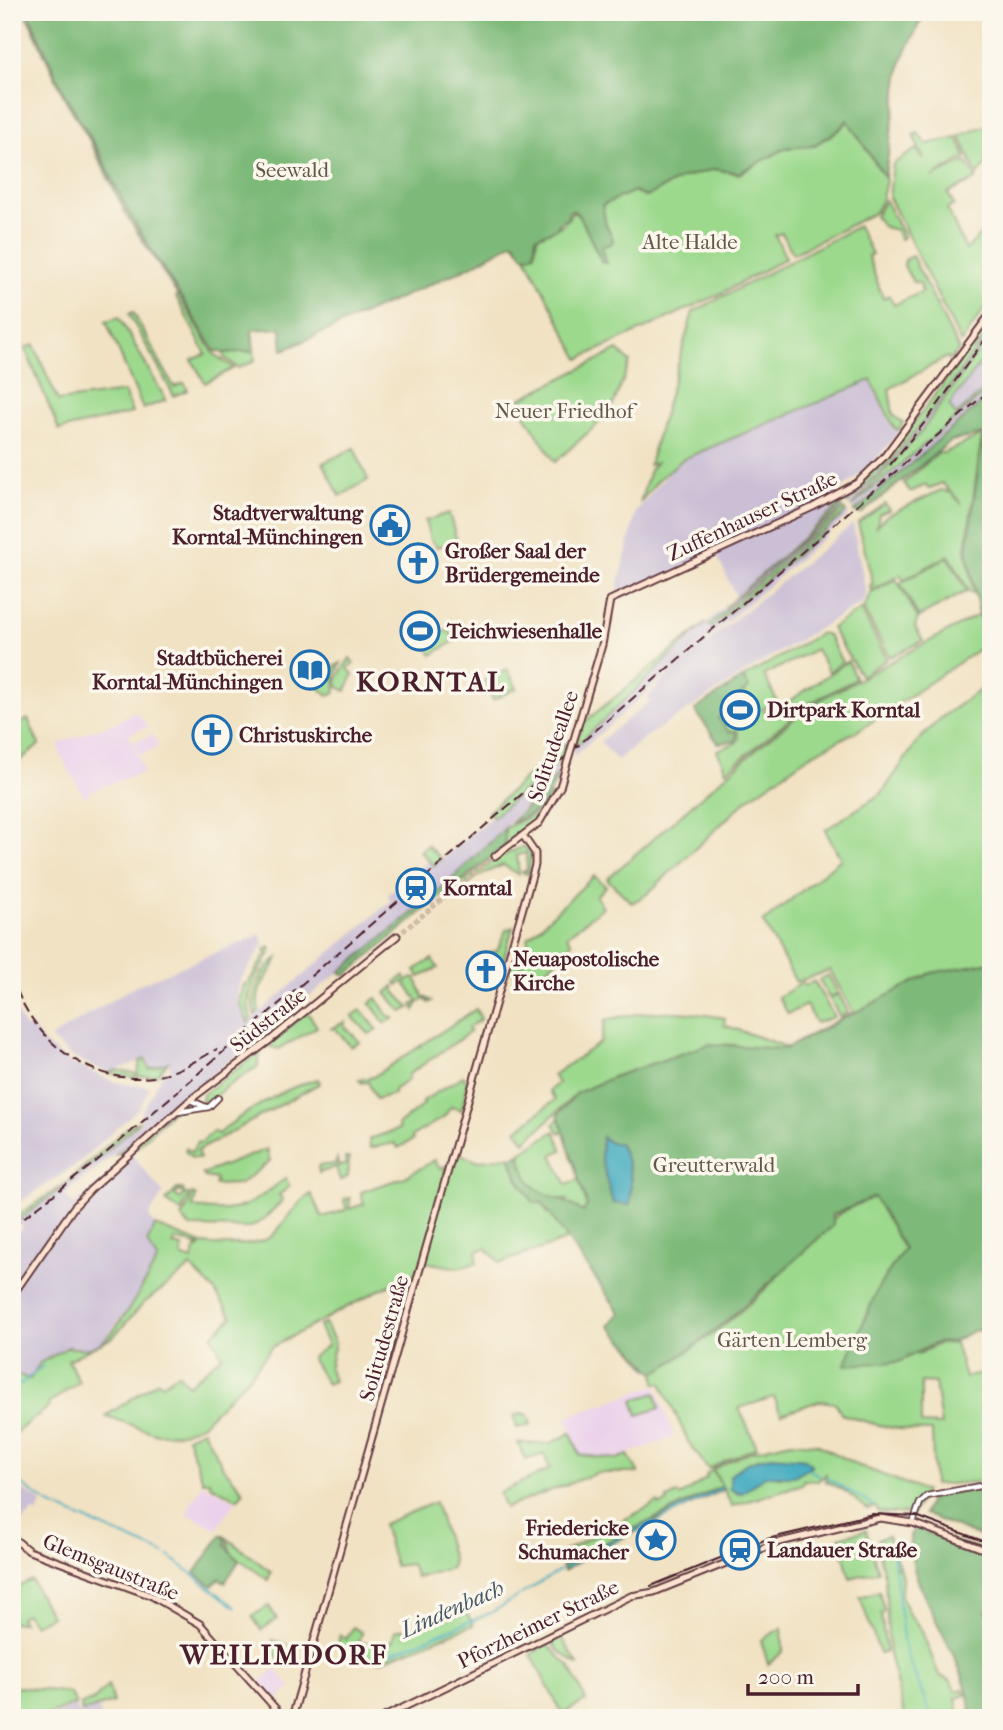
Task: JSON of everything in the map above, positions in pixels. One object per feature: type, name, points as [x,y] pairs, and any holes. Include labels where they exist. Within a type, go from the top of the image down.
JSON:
[{"type":"main road","name":"Zuffenhauser Straße","points":[[607,607],[617,595],[848,489],[876,466],[991,313]]},
{"type":"main road","name":"Solitudeallee","points":[[524,837],[547,813],[559,787],[602,645],[607,607]]},
{"type":"main road","points":[[495,856],[524,837]]},
{"type":"main road","name":"Solitudestraße","points":[[292,1718],[536,860],[533,849],[524,837]]},
{"type":"main road","name":"Südstraße","points":[[12,1296],[78,1202],[175,1112],[269,1041],[397,936]]},
{"type":"main road","name":"Pforzheimer Straße","points":[[382,1718],[631,1596],[654,1592],[739,1556],[796,1537],[874,1519],[896,1519],[991,1552]]},
{"type":"main road","name":"Glemsgaustraße","points":[[12,1537],[29,1551],[152,1596],[204,1627],[284,1718]]},
{"type":"street","points":[[199,1093],[204,1106]]},
{"type":"street","points":[[175,1112],[196,1109],[218,1098]]},
{"type":"street","points":[[190,1100],[204,1106]]},
{"type":"street","points":[[190,1100],[196,1109]]},
{"type":"street","points":[[913,1523],[920,1503],[927,1496],[991,1484]]},
{"type":"shaded area","points":[[991,328],[991,334],[909,446],[849,506],[847,503],[895,457],[917,431]]},
{"type":"shaded area","points":[[991,349],[991,384],[955,415],[949,405]]},
{"type":"shaded area","points":[[870,380],[893,430],[900,431],[869,467],[836,493],[841,504],[736,597],[717,555],[619,599],[618,587],[636,512],[674,466],[686,458]]},
{"type":"shaded area","points":[[991,388],[991,395],[856,511],[851,507]]},
{"type":"shaded area","points":[[842,507],[844,509],[709,626],[846,512],[849,515],[573,757],[575,747],[706,623]]},
{"type":"shaded area","points":[[853,524],[866,593],[862,603],[760,663],[641,740],[618,760],[612,755],[600,741],[650,701],[648,696],[678,665]]},
{"type":"shaded area","points":[[135,711],[148,727],[129,734],[144,772],[95,789],[84,797],[60,754],[59,743],[117,722]]},
{"type":"shaded area","points":[[150,732],[158,743],[156,748],[139,755],[133,741],[149,737]]},
{"type":"shaded area","points":[[556,764],[559,774],[432,897],[65,1194],[74,1205],[132,1155],[163,1193],[149,1216],[155,1226],[147,1243],[165,1263],[100,1344],[82,1350],[67,1347],[40,1363],[30,1379],[12,1374],[12,1235],[23,1227],[19,1221],[141,1123],[141,1113],[163,1073],[171,1069],[168,1061],[149,1069],[145,1059],[109,1073],[72,1057],[50,1038],[133,987],[261,934],[264,943],[239,983],[237,1001],[248,1022],[391,901],[388,895],[429,860],[434,865]]},
{"type":"shaded area","points":[[12,1003],[25,1028],[32,1027],[44,1043],[69,1062],[114,1082],[150,1087],[139,1108],[76,1165],[12,1207]]},
{"type":"shaded area","points":[[656,1385],[674,1437],[616,1458],[580,1455],[566,1417]]},
{"type":"shaded area","points":[[202,1484],[236,1501],[217,1529],[186,1513]]},
{"type":"shaded area","points":[[24,1491],[42,1502],[37,1514],[33,1511],[21,1523],[12,1514],[12,1503]]},
{"type":"shaded area","points":[[275,1669],[291,1686],[275,1702],[259,1683]]},
{"type":"shaded area","points":[[76,1706],[79,1714],[99,1707],[101,1718],[44,1718]]},
{"type":"green space","points":[[25,12],[131,217],[214,354],[234,368],[205,383],[192,360],[206,354],[176,297],[178,296],[127,216],[90,141],[64,97]]},
{"type":"green space","name":"Seewald","points":[[28,12],[924,14],[901,62],[885,177],[847,120],[816,145],[786,148],[739,173],[715,169],[682,178],[645,197],[634,191],[602,205],[606,225],[613,239],[612,243],[601,247],[607,263],[602,262],[579,215],[572,210],[568,212],[568,219],[564,219],[554,230],[536,237],[534,254],[524,256],[514,242],[471,266],[286,349],[283,350],[281,328],[252,330],[254,351],[224,353],[215,351],[131,217],[99,152],[65,95]]},
{"type":"green space","name":"Alte Halde","points":[[848,121],[886,180],[881,202],[874,213],[793,254],[782,233],[775,235],[786,258],[722,293],[579,359],[526,257],[535,254],[537,237],[563,225],[573,211],[586,228],[602,262],[607,263],[601,247],[612,243],[613,239],[606,225],[602,205],[634,191],[645,197],[682,178],[715,169],[739,174],[786,148],[816,146]]},
{"type":"green space","points":[[984,126],[991,128],[991,160],[977,175],[960,136]]},
{"type":"green space","points":[[918,133],[926,144],[958,138],[966,157],[932,177],[966,161],[977,179],[948,193],[954,205],[947,209],[966,250],[991,223],[991,299],[961,343],[889,197],[893,164],[916,149],[924,159],[913,135]]},
{"type":"green space","points":[[885,200],[904,237],[900,239],[896,230],[884,227],[875,217]]},
{"type":"green space","points":[[858,226],[872,254],[868,256],[883,298],[889,295],[894,305],[922,292],[920,283],[913,282],[904,266],[905,260],[912,256],[959,350],[950,360],[947,357],[889,389],[893,415],[903,423],[899,430],[894,428],[871,380],[683,459],[658,480],[640,503],[650,470],[656,463],[649,465],[693,312]]},
{"type":"green space","points":[[133,312],[174,387],[184,383],[188,390],[174,396],[129,314]]},
{"type":"green space","points":[[119,317],[166,400],[143,409],[106,321]]},
{"type":"green space","points":[[991,317],[991,328],[924,420],[888,463],[847,503],[845,499],[905,435]]},
{"type":"green space","points":[[991,334],[991,349],[949,405],[956,415],[991,384],[991,388],[851,507],[920,433]]},
{"type":"green space","points":[[34,345],[58,401],[124,392],[132,413],[59,430],[25,348]]},
{"type":"green space","name":"Neuer Friedhof","points":[[618,350],[630,362],[608,418],[601,421],[555,462],[516,401]]},
{"type":"green space","points":[[254,351],[255,361],[238,368],[224,357],[224,353]]},
{"type":"green space","points":[[991,395],[991,635],[979,614],[967,549],[983,434],[951,441],[861,514],[854,512]]},
{"type":"green space","points":[[982,435],[966,549],[974,594],[969,591],[949,555],[903,580],[901,575],[871,591],[870,585],[873,584],[858,523],[885,504],[889,510],[879,514],[877,526],[886,516],[941,490],[951,493],[942,483],[928,489],[926,485],[910,492],[904,483],[938,453],[944,453]]},
{"type":"green space","points":[[354,448],[368,480],[340,496],[323,463]]},
{"type":"green space","points":[[841,504],[842,507],[724,608]]},
{"type":"green space","points":[[844,509],[846,512],[711,628],[709,625]]},
{"type":"green space","points":[[449,513],[457,541],[437,547],[430,539],[425,521]]},
{"type":"green space","points":[[948,557],[967,591],[919,617],[900,583]]},
{"type":"green space","points":[[896,579],[918,618],[915,627],[923,641],[890,657],[863,609],[870,594]]},
{"type":"green space","points":[[861,610],[887,659],[861,676],[831,628]]},
{"type":"green space","points":[[978,615],[991,641],[861,729],[812,754],[749,798],[647,894],[632,903],[607,879],[812,704]]},
{"type":"green space","points":[[706,623],[575,747],[582,724]]},
{"type":"green space","points":[[449,629],[454,641],[432,655],[425,644]]},
{"type":"green space","points":[[821,633],[828,635],[842,662],[829,672],[816,649],[764,675],[777,701],[763,709],[768,716],[848,661],[856,679],[810,703],[726,771],[717,750],[736,743],[739,738],[737,730],[729,732],[718,718],[749,687],[743,678]]},
{"type":"green space","points":[[350,658],[354,663],[348,668],[353,675],[346,691],[338,687],[337,678]]},
{"type":"green space","points":[[341,663],[335,676],[336,692],[327,695],[316,685],[320,670],[324,667],[327,671]]},
{"type":"green space","points":[[507,669],[517,688],[493,700],[484,681]]},
{"type":"green space","points":[[743,678],[749,687],[718,718],[729,732],[737,731],[736,741],[718,743],[695,710]]},
{"type":"green space","name":"Greutterwald","points":[[991,682],[991,1328],[912,1252],[876,1185],[831,1212],[731,1304],[648,1369],[613,1327],[622,1316],[569,1239],[500,1263],[486,1248],[477,1251],[477,1263],[458,1268],[426,1262],[415,1275],[379,1290],[272,1347],[249,1377],[201,1425],[182,1433],[157,1434],[106,1416],[158,1381],[163,1384],[178,1373],[188,1385],[222,1356],[212,1335],[232,1317],[214,1290],[191,1267],[144,1303],[112,1338],[68,1360],[79,1382],[49,1403],[49,1407],[12,1435],[12,1373],[30,1379],[40,1363],[68,1347],[80,1349],[99,1344],[115,1329],[158,1259],[147,1243],[155,1226],[200,1243],[198,1249],[202,1244],[259,1242],[273,1235],[295,1208],[311,1194],[322,1217],[346,1210],[344,1199],[350,1198],[349,1209],[364,1204],[361,1192],[405,1177],[435,1160],[439,1168],[445,1166],[444,1176],[454,1151],[476,1161],[510,1156],[518,1179],[533,1202],[542,1203],[548,1214],[567,1200],[547,1195],[533,1186],[525,1172],[520,1153],[555,1131],[562,1150],[552,1155],[567,1185],[579,1179],[584,1197],[578,1125],[560,1133],[554,1124],[578,1095],[735,1045],[710,1044],[613,1077],[577,1093],[525,1142],[517,1130],[555,1100],[549,1091],[558,1083],[553,1075],[601,1042],[605,1020],[665,1012],[725,1018],[724,1025],[804,1053],[799,1041],[853,1012],[830,970],[796,982],[763,922],[841,859],[825,830],[882,793],[917,742],[942,717]],"holes":[[[175,1240],[197,1245],[192,1260],[181,1256],[183,1247],[173,1245]]]},
{"type":"green space","points":[[28,719],[39,745],[13,766],[12,727]]},
{"type":"green space","points":[[569,743],[565,756],[493,817],[488,812],[562,745]]},
{"type":"green space","points":[[559,774],[541,805],[511,823]]},
{"type":"green space","points":[[550,796],[553,798],[539,819],[505,847],[505,828],[536,813]]},
{"type":"green space","points":[[505,828],[505,847],[433,903],[432,897]]},
{"type":"green space","points":[[427,845],[441,859],[434,866],[420,851]]},
{"type":"green space","points":[[524,846],[531,854],[529,875],[522,872],[527,870],[526,853],[517,855],[519,875],[503,865],[478,876],[464,888],[459,884],[460,880],[466,881],[493,860]]},
{"type":"green space","points":[[594,876],[606,886],[596,896],[603,907],[567,936],[572,943],[538,979],[522,965],[512,972],[508,966],[513,954],[527,955],[528,938]]},
{"type":"green space","points":[[427,901],[429,906],[345,976],[340,972]]},
{"type":"green space","points":[[513,927],[504,958],[499,960],[482,954],[497,951],[506,930]]},
{"type":"green space","points":[[270,947],[271,952],[250,992],[251,1019],[248,1023],[239,1002],[244,984],[247,985],[267,952],[265,950]]},
{"type":"green space","points":[[278,958],[260,989],[259,1011],[255,1015],[253,999],[258,983],[266,969]]},
{"type":"green space","points":[[432,959],[438,968],[420,977],[415,970]]},
{"type":"green space","points":[[486,962],[501,970],[474,988],[482,973],[491,975],[493,970],[485,965]]},
{"type":"green space","name":"Greutterwald","points":[[991,962],[991,1329],[973,1331],[952,1342],[936,1343],[899,1362],[845,1365],[879,1286],[904,1249],[874,1197],[833,1215],[833,1226],[747,1303],[702,1340],[655,1373],[609,1326],[620,1313],[542,1203],[533,1202],[518,1179],[511,1158],[520,1154],[524,1170],[536,1188],[583,1212],[587,1205],[558,1114],[577,1093],[613,1077],[710,1044],[785,1049],[931,973]],"holes":[[[602,1137],[610,1143],[619,1143],[628,1166],[631,1180],[629,1205],[613,1202],[601,1158]]]},
{"type":"green space","points":[[828,975],[838,993],[829,998],[819,980]]},
{"type":"green space","points":[[404,976],[407,981],[415,977],[423,996],[432,1001],[429,1003],[425,999],[417,1004],[415,1010],[412,1005],[418,1001],[404,982],[398,985],[396,982]]},
{"type":"green space","points":[[814,981],[834,1017],[816,1023],[806,1005],[788,1014],[778,997],[803,983],[805,986]]},
{"type":"green space","points":[[394,986],[395,992],[410,1008],[402,1012],[386,993]]},
{"type":"green space","points":[[839,994],[848,1012],[840,1017],[830,999]]},
{"type":"green space","points":[[377,998],[387,1015],[394,1018],[385,1023],[370,1003]]},
{"type":"green space","points":[[476,1009],[481,1019],[468,1028],[470,1032],[408,1075],[409,1079],[394,1090],[394,1094],[376,1099],[368,1082],[362,1083],[359,1080],[373,1077]]},
{"type":"green space","points":[[361,1010],[377,1029],[369,1034],[352,1016]]},
{"type":"green space","points":[[307,1011],[317,1027],[279,1049],[268,1046]]},
{"type":"green space","points":[[345,1022],[344,1026],[360,1042],[351,1047],[335,1028],[330,1029]]},
{"type":"green space","points":[[261,1051],[257,1067],[223,1089],[210,1103],[202,1103],[203,1094]]},
{"type":"green space","points":[[145,1059],[149,1069],[168,1062],[157,1075],[131,1077],[109,1073],[116,1070],[138,1074],[140,1061]]},
{"type":"green space","points":[[463,1076],[468,1083],[462,1110],[451,1107],[444,1117],[412,1136],[413,1140],[398,1148],[395,1143],[370,1148],[369,1139],[399,1129],[398,1125],[424,1104],[423,1101]]},
{"type":"green space","points":[[318,1079],[320,1083],[197,1151],[200,1158],[192,1158],[185,1151],[186,1148],[192,1152],[197,1142],[201,1143],[213,1131],[218,1134],[265,1102]]},
{"type":"green space","points":[[173,1110],[135,1149],[115,1155],[170,1111]]},
{"type":"green space","points":[[140,1121],[97,1160],[68,1181],[130,1125]]},
{"type":"green space","points":[[267,1149],[270,1161],[240,1184],[215,1185],[216,1179],[202,1174]]},
{"type":"green space","points":[[345,1158],[349,1158],[348,1176],[344,1179],[340,1180],[336,1167],[319,1173],[318,1166],[335,1164],[337,1159],[338,1166],[346,1165]]},
{"type":"green space","points":[[286,1178],[289,1187],[279,1195],[283,1200],[262,1221],[249,1228],[190,1227],[182,1218],[193,1194],[196,1196],[193,1207],[208,1210],[233,1209],[253,1201]]},
{"type":"green space","points":[[74,1179],[12,1225],[12,1219]]},
{"type":"green space","points":[[177,1189],[183,1189],[184,1194],[190,1194],[181,1212],[166,1201]],"holes":[[[179,1191],[184,1194],[180,1199],[175,1195]]]},
{"type":"green space","name":"Gärten Lemberg","points":[[875,1197],[904,1249],[879,1286],[919,1354],[938,1344],[955,1343],[965,1377],[991,1373],[987,1377],[991,1388],[991,1481],[934,1485],[932,1431],[897,1429],[874,1424],[841,1414],[836,1403],[819,1401],[781,1414],[774,1397],[739,1408],[757,1447],[708,1469],[689,1443],[661,1383],[656,1383],[655,1373],[735,1316],[777,1277],[820,1230],[858,1204]],"holes":[[[921,1382],[935,1383],[941,1425],[921,1424]]]},
{"type":"green space","points":[[325,1323],[335,1343],[329,1369],[334,1381],[327,1384],[311,1358],[328,1345],[319,1326]]},
{"type":"green space","points":[[656,1393],[660,1408],[638,1415],[633,1400]]},
{"type":"green space","points":[[522,1413],[528,1415],[531,1425],[517,1428],[514,1416]]},
{"type":"green space","points":[[203,1430],[223,1467],[244,1492],[237,1499],[210,1485],[210,1481],[203,1481],[187,1437]]},
{"type":"green space","points":[[571,1433],[580,1455],[617,1459],[628,1455],[639,1473],[597,1473],[505,1508],[499,1493],[550,1469],[544,1454],[525,1460],[518,1443],[549,1444]]},
{"type":"green space","points":[[791,1442],[817,1444],[857,1465],[925,1491],[913,1514],[878,1512],[876,1507],[867,1509],[845,1491],[825,1481],[826,1474],[818,1481],[803,1480],[803,1484],[732,1506],[713,1469],[749,1452]],"holes":[[[759,1458],[780,1477],[765,1475],[738,1494],[730,1489],[737,1469]]]},
{"type":"green space","points":[[712,1470],[722,1486],[561,1563],[557,1555],[658,1502],[660,1505],[677,1494],[680,1496],[707,1478],[706,1475]]},
{"type":"green space","points":[[722,1486],[724,1489],[596,1551],[564,1571],[562,1566]]},
{"type":"green space","points":[[991,1487],[991,1541],[924,1514],[930,1500],[947,1493]]},
{"type":"green space","points":[[435,1502],[453,1561],[451,1568],[416,1578],[411,1564],[395,1566],[383,1524]]},
{"type":"green space","points":[[916,1528],[991,1554],[991,1611],[986,1611],[991,1617],[991,1718],[970,1718],[968,1696],[961,1674],[928,1605],[912,1559],[910,1535]]},
{"type":"green space","points":[[866,1530],[878,1571],[850,1578],[839,1537]]},
{"type":"green space","points":[[221,1535],[225,1537],[226,1546],[239,1561],[225,1582],[219,1579],[212,1586],[195,1573]]},
{"type":"green space","points":[[888,1536],[899,1566],[893,1567],[899,1567],[902,1577],[901,1595],[908,1613],[921,1629],[939,1675],[951,1681],[955,1691],[963,1689],[966,1695],[956,1698],[959,1715],[905,1718],[889,1654],[885,1578],[879,1555],[883,1553],[878,1539]]},
{"type":"green space","points":[[227,1538],[271,1572],[268,1580],[231,1553]]},
{"type":"green space","points":[[31,1580],[51,1616],[34,1625],[26,1614],[20,1617],[23,1623],[12,1622],[12,1590]]},
{"type":"green space","points":[[879,1591],[884,1611],[881,1613],[886,1652],[880,1654],[860,1597]]},
{"type":"green space","points":[[269,1606],[277,1619],[261,1630],[252,1616]]},
{"type":"green space","points":[[467,1613],[473,1625],[381,1661],[337,1647],[340,1635],[346,1639],[353,1627],[362,1633],[359,1642],[376,1645],[392,1642],[395,1631]]},
{"type":"green space","points":[[782,1628],[783,1652],[768,1664],[761,1640]]},
{"type":"green space","points":[[560,1635],[579,1666],[556,1649],[551,1640]]},
{"type":"green space","points":[[273,1640],[286,1644],[288,1649],[282,1662],[272,1651]]},
{"type":"green space","points":[[546,1644],[570,1667],[586,1701],[562,1714],[531,1654]]},
{"type":"green space","points":[[108,1685],[113,1702],[82,1712],[80,1705],[94,1700]]},
{"type":"green space","points":[[19,1687],[70,1693],[76,1704],[39,1718],[15,1718],[12,1689]]},
{"type":"water","points":[[602,1137],[610,1143],[619,1143],[623,1152],[630,1173],[630,1205],[613,1203],[601,1158]]},
{"type":"water","points":[[773,1456],[805,1459],[812,1465],[794,1476],[765,1476],[742,1493],[730,1489],[730,1476],[744,1464]]},
{"type":"waterway","points":[[12,1391],[43,1366]]},
{"type":"waterway","name":"Lindenbach","points":[[807,1468],[820,1476]]},
{"type":"waterway","name":"Lindenbach","points":[[12,1478],[49,1504],[165,1554]]},
{"type":"waterway","name":"Lindenbach","points":[[827,1478],[874,1506]]},
{"type":"waterway","name":"Lindenbach","points":[[660,1520],[722,1488]]},
{"type":"waterway","name":"Lindenbach","points":[[565,1568],[655,1521]]},
{"type":"waterway","name":"Lindenbach","points":[[893,1550],[904,1647],[932,1718]]},
{"type":"waterway","name":"Lindenbach","points":[[169,1556],[235,1607]]},
{"type":"waterway","name":"Lindenbach","points":[[391,1653],[491,1613],[560,1570]]},
{"type":"tunnel","points":[[397,936],[495,856]]},
{"type":"tram line","points":[[651,1586],[767,1539],[873,1514],[916,1516],[991,1544]]},
{"type":"railway","points":[[890,465],[929,417],[991,331]]},
{"type":"railway","points":[[12,1227],[98,1160],[991,389]]},
{"type":"railway","points":[[12,976],[32,1019],[47,1037],[64,1053],[106,1074],[129,1078],[162,1075],[217,1049]]},
{"type":"place","name":"Stadtverwaltung Korntal-Münchingen","points":[[390,525]]},
{"type":"place","name":"Großer Saal der Brüdergemeinde","points":[[418,563]]},
{"type":"place","name":"Teichwiesenhalle","points":[[420,631]]},
{"type":"place","name":"Stadtbücherei Korntal-Münchingen","points":[[310,670]]},
{"type":"place","name":"Dirtpark Korntal","points":[[740,710]]},
{"type":"place","name":"Christuskirche","points":[[212,735]]},
{"type":"place","name":"Korntal","points":[[416,888]]},
{"type":"place","name":"Neuapostolische Kirche","points":[[486,971]]},
{"type":"place","name":"Friedericke Schumacher","points":[[656,1540]]},
{"type":"place","name":"Landauer Straße","points":[[740,1550]]},
{"type":"district","name":"KORNTAL","points":[[431,681]]},
{"type":"district","name":"WEILIMDORF","points":[[284,1654]]}]
